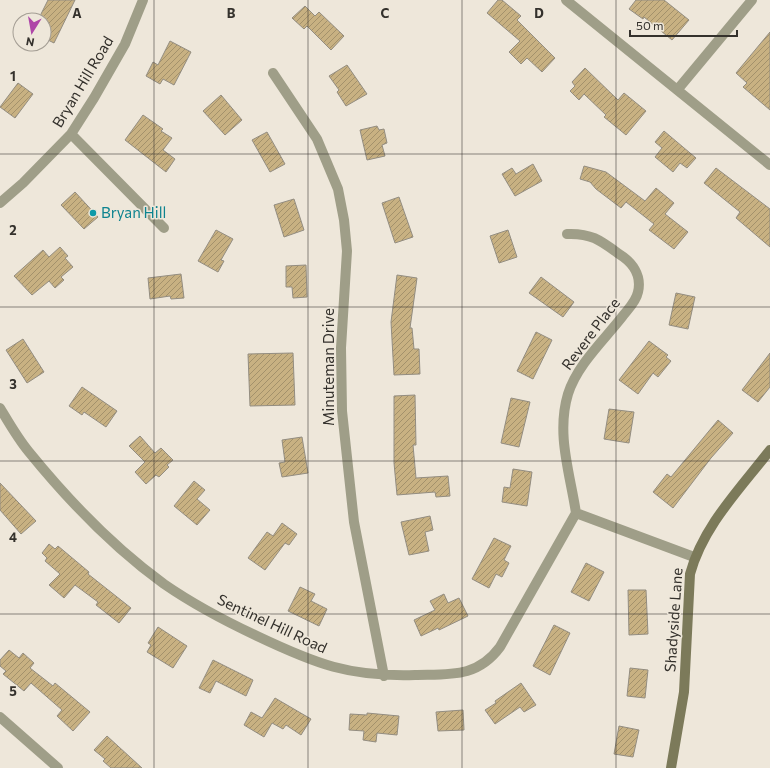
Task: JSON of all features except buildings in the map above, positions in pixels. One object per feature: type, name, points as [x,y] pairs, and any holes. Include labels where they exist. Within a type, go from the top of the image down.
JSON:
[{"type":"street","name":"Bryan Hill Road","points":[[0,203],[23,183],[71,134],[94,98],[125,44],[143,0]]},
{"type":"street","points":[[566,0],[678,89],[770,165]]},
{"type":"street","points":[[678,89],[752,0]]},
{"type":"street","name":"Minuteman Drive","points":[[273,73],[317,139],[338,190],[344,220],[347,251],[341,348],[342,411],[354,522],[384,676]]},
{"type":"street","points":[[71,134],[164,228]]},
{"type":"street","name":"Revere Place","points":[[568,234],[580,233],[595,237],[626,258],[634,268],[639,286],[634,301],[584,364],[569,392],[562,425],[563,442],[576,513]]},
{"type":"street","name":"Sentinel Hill Road","points":[[0,408],[28,451],[95,526],[164,584],[202,608],[240,628],[302,657],[341,670],[384,676],[456,674],[470,671],[482,666],[493,657],[500,647],[576,513]]},
{"type":"street","name":"Shadyside Lane","points":[[671,768],[684,692],[690,574],[694,557],[703,538],[770,450]]},
{"type":"street","points":[[576,513],[694,557]]},
{"type":"street","points":[[0,716],[58,768]]},
{"type":"place","name":"Bryan Hill","points":[[93,213]]}]
